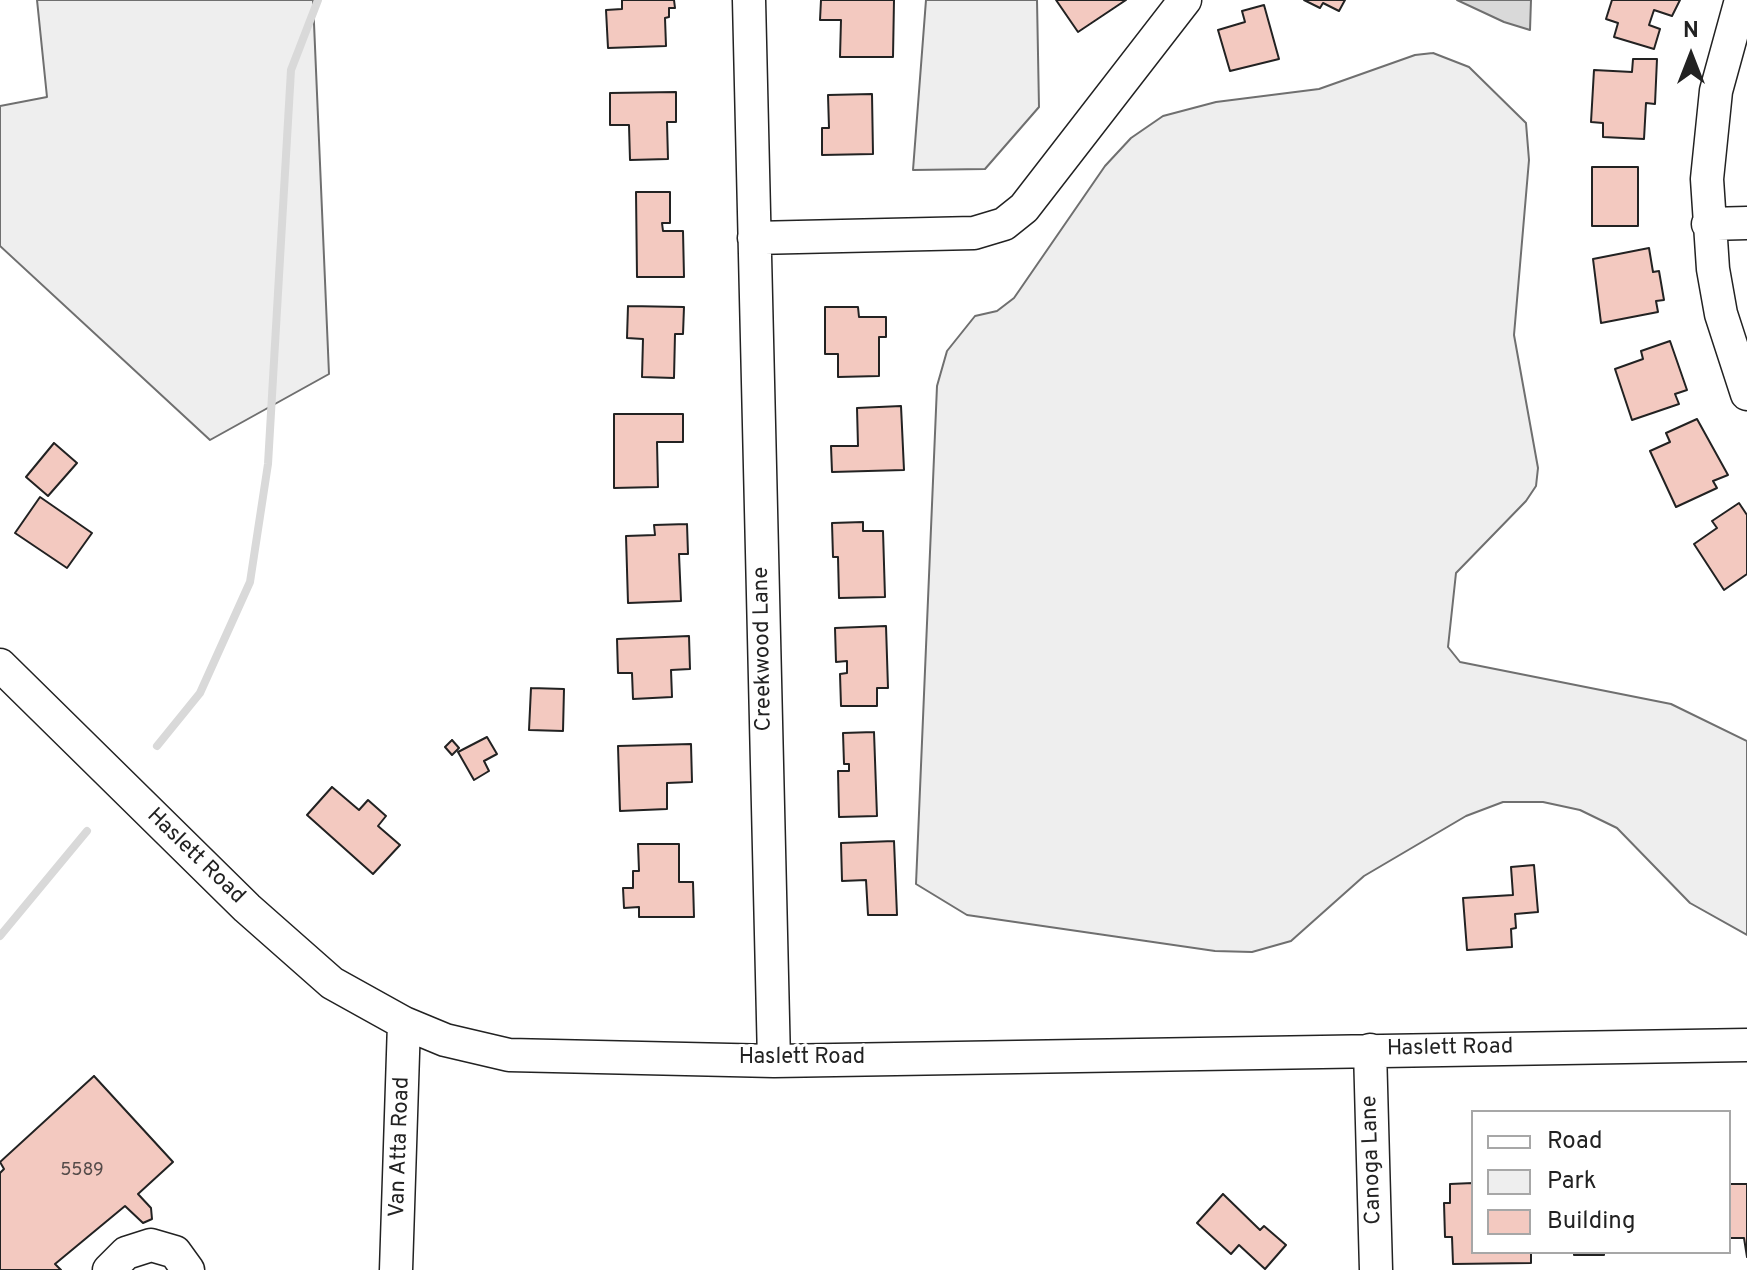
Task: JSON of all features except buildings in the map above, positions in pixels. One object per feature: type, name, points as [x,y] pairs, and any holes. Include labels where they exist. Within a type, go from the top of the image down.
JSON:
[{"type":"street","name":"Creekwood Lane","points":[[749,0],[774,1061]]},
{"type":"street","points":[[754,238],[990,230],[1024,208],[1185,0]]},
{"type":"street","points":[[1741,0],[1716,91],[1707,179],[1708,224],[1721,314],[1747,394]]},
{"type":"street","points":[[1708,224],[1747,223]]},
{"type":"street","name":"Haslett Road","points":[[0,665],[247,908],[321,974],[404,1023],[445,1040],[509,1055],[774,1061],[1747,1045]]},
{"type":"street","name":"Van Atta Road","points":[[396,1270],[404,1023]]},
{"type":"street","name":"Canoga Lane","points":[[1370,1050],[1376,1270]]},
{"type":"street","points":[[109,1270],[126,1253],[151,1245],[175,1252],[188,1270]]},
{"type":"green space","points":[[37,0],[313,0],[329,374],[210,440],[0,246],[0,106],[47,97]]},
{"type":"green space","points":[[926,0],[1037,0],[1039,107],[985,169],[913,170]]},
{"type":"green space","points":[[1433,53],[1469,67],[1526,123],[1529,160],[1514,335],[1538,468],[1536,486],[1526,501],[1456,573],[1448,647],[1460,662],[1671,704],[1747,741],[1747,935],[1690,903],[1617,828],[1580,810],[1543,802],[1503,802],[1466,816],[1364,876],[1291,941],[1252,952],[1215,951],[967,915],[916,884],[937,386],[947,351],[975,316],[997,311],[1014,298],[1105,166],[1131,138],[1163,116],[1216,102],[1319,89],[1415,55]]},
{"type":"shaded area","points":[[1457,0],[1531,0],[1530,30],[1504,22]]},
{"type":"waterway","points":[[157,746],[200,693],[250,582],[268,464],[291,70],[318,0]]},
{"type":"waterway","points":[[0,936],[87,831]]}]
